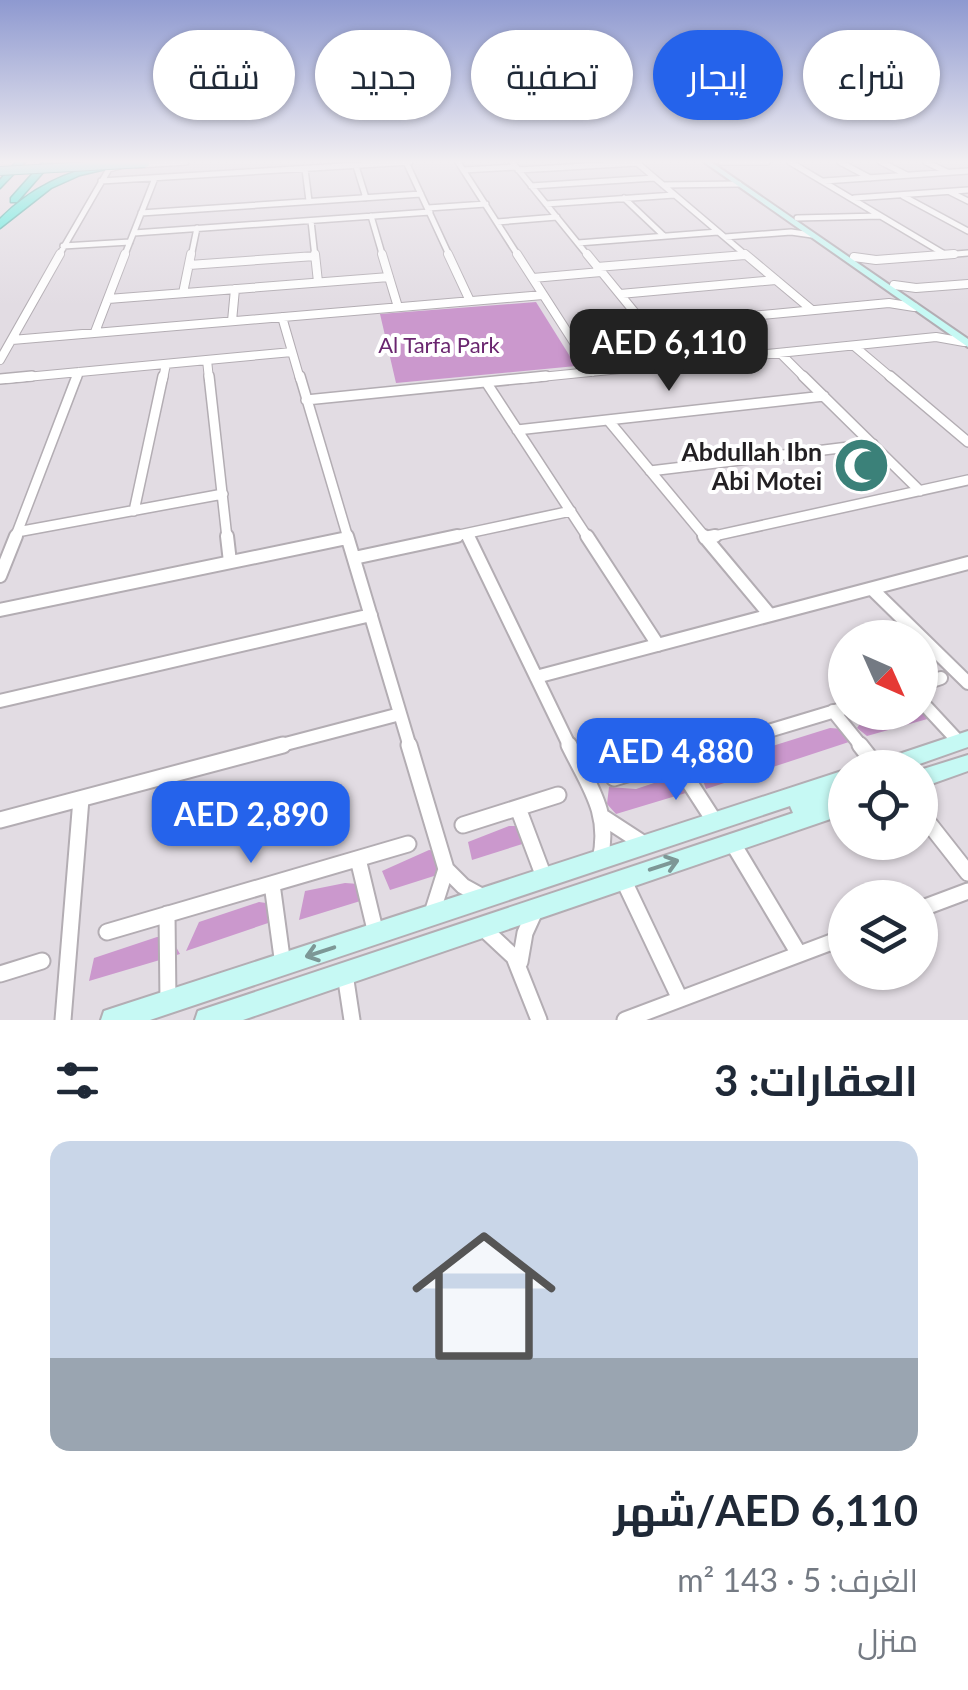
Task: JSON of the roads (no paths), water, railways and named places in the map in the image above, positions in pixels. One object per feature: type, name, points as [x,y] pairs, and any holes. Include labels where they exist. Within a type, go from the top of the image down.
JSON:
[{"type":"main road","points":[[777,210],[854,257],[871,263],[908,293],[914,306],[967,341]]},
{"type":"main road","points":[[780,210],[908,293],[967,341]]},
{"type":"main road","points":[[933,750],[963,740]]},
{"type":"main road","points":[[938,773],[968,763]]},
{"type":"main road","points":[[113,1020],[140,1016],[168,1002],[828,786]]},
{"type":"main road","points":[[806,818],[800,807],[828,791]]},
{"type":"main road","points":[[207,1020],[828,811]]},
{"type":"street","points":[[0,360],[85,210]]},
{"type":"street","points":[[95,332],[142,212],[181,210]]},
{"type":"street","points":[[287,210],[288,222]]},
{"type":"street","points":[[429,210],[470,301]]},
{"type":"street","points":[[134,233],[433,210]]},
{"type":"street","points":[[489,210],[593,372]]},
{"type":"street","points":[[551,210],[676,364]]},
{"type":"street","points":[[636,210],[664,236]]},
{"type":"street","points":[[692,210],[812,310]]},
{"type":"street","points":[[870,210],[946,254]]},
{"type":"street","points":[[928,210],[968,231]]},
{"type":"street","points":[[371,216],[398,307]]},
{"type":"street","points":[[578,243],[722,234],[880,216]]},
{"type":"street","points":[[497,222],[557,217]]},
{"type":"street","points":[[311,220],[318,282]]},
{"type":"street","points":[[182,293],[197,228]]},
{"type":"street","points":[[64,246],[130,242]]},
{"type":"street","points":[[871,263],[968,253]]},
{"type":"street","points":[[533,278],[745,254]]},
{"type":"street","points":[[189,265],[316,256]]},
{"type":"street","points":[[108,298],[389,277]]},
{"type":"street","points":[[620,294],[776,280]]},
{"type":"street","points":[[889,303],[908,293],[968,284]]},
{"type":"street","points":[[232,321],[235,289]]},
{"type":"street","points":[[12,340],[544,295]]},
{"type":"street","points":[[646,326],[889,303],[914,306]]},
{"type":"street","points":[[282,317],[446,869],[462,886],[484,898]]},
{"type":"street","points":[[936,337],[947,330]]},
{"type":"street","points":[[306,400],[936,337],[967,341]]},
{"type":"street","points":[[854,346],[968,442]]},
{"type":"street","points":[[0,379],[292,352]]},
{"type":"street","points":[[780,353],[920,490]]},
{"type":"street","points":[[207,360],[230,562]]},
{"type":"street","points":[[134,511],[166,364]]},
{"type":"street","points":[[0,576],[79,372]]},
{"type":"street","points":[[486,382],[658,644]]},
{"type":"street","points":[[517,430],[824,396]]},
{"type":"street","points":[[608,420],[770,615]]},
{"type":"street","points":[[650,471],[873,444]]},
{"type":"street","points":[[705,538],[968,480]]},
{"type":"street","points":[[17,532],[222,494]]},
{"type":"street","points":[[354,558],[570,511]]},
{"type":"street","points":[[467,534],[604,817],[622,834],[646,844]]},
{"type":"street","points":[[0,610],[347,538]]},
{"type":"street","points":[[536,677],[968,563]]},
{"type":"street","points":[[872,589],[968,683]]},
{"type":"street","points":[[0,701],[370,615]]},
{"type":"street","points":[[614,778],[828,712]]},
{"type":"street","points":[[0,820],[400,714]]},
{"type":"street","points":[[938,717],[963,740]]},
{"type":"street","points":[[674,760],[715,822]]},
{"type":"street","points":[[463,825],[558,795]]},
{"type":"street","points":[[63,1020],[80,799]]},
{"type":"street","points":[[518,808],[544,878]]},
{"type":"street","points":[[600,860],[605,839],[604,817]]},
{"type":"street","points":[[938,835],[968,873]]},
{"type":"street","points":[[732,842],[799,954]]},
{"type":"street","points":[[107,932],[408,844]]},
{"type":"street","points":[[358,858],[376,934]]},
{"type":"street","points":[[429,916],[441,894],[446,869]]},
{"type":"street","points":[[623,878],[680,999]]},
{"type":"street","points":[[272,884],[283,964]]},
{"type":"street","points":[[938,902],[968,891]]},
{"type":"street","points":[[520,962],[525,933],[537,908]]},
{"type":"street","points":[[167,914],[168,1002]]},
{"type":"street","points":[[479,928],[506,945],[520,962],[539,1020]]},
{"type":"street","points":[[625,1020],[828,943]]},
{"type":"street","points":[[0,974],[42,961]]},
{"type":"street","points":[[344,974],[352,1020]]},
{"type":"place","name":"Abdullah Ibn Abi Motei","points":[[861,465]]},
{"type":"park label","name":"Al Tarfa Park","points":[[439,344]]}]
